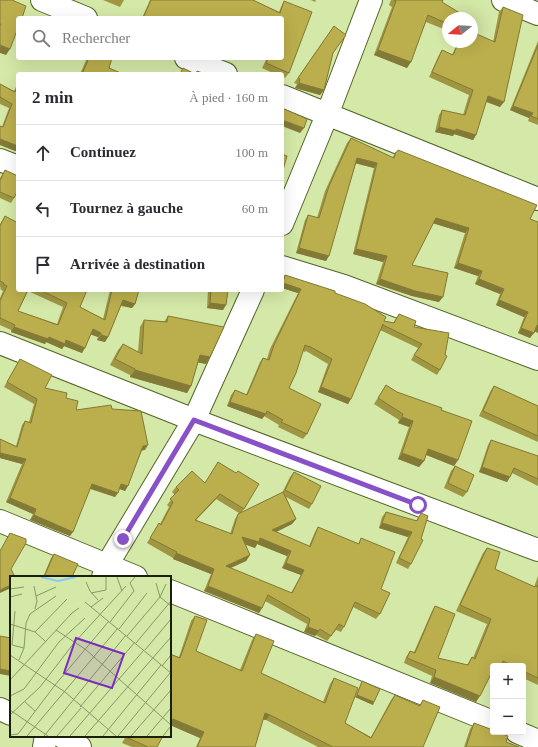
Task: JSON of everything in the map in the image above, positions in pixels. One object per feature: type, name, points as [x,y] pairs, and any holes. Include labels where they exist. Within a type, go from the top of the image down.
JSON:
[{"type":"street","points":[[42,0],[81,16]]},
{"type":"street","points":[[284,219],[328,115],[371,0]]},
{"type":"street","points":[[503,0],[538,14]]},
{"type":"street","points":[[191,60],[221,72]]},
{"type":"street","points":[[284,97],[538,199]]},
{"type":"street","points":[[0,160],[16,166]]},
{"type":"street","points":[[284,269],[344,286],[538,359]]},
{"type":"street","points":[[105,571],[194,420],[253,292]]},
{"type":"street","points":[[0,343],[194,420],[538,550]]},
{"type":"street","points":[[0,521],[105,571],[131,576]]},
{"type":"street","points":[[171,591],[490,721]]},
{"type":"street","points":[[0,709],[10,714]]},
{"type":"street","points":[[524,735],[538,741]]},
{"type":"street","points":[[44,747],[46,737]]},
{"type":"street","points":[[63,737],[80,747]]},
{"type":"building","points":[[0,0],[12,0],[26,6],[23,16],[16,16],[16,33],[10,49],[0,45]]},
{"type":"building","points":[[151,0],[253,0],[280,13],[284,1],[312,12],[289,73],[266,63],[267,60],[284,60],[284,16],[144,16]]},
{"type":"building","points":[[394,0],[443,0],[442,2],[458,12],[442,12],[442,21],[428,15],[411,62],[378,50],[396,1]]},
{"type":"building","points":[[503,7],[523,15],[504,102],[488,96],[476,135],[456,129],[456,131],[439,127],[442,110],[465,115],[473,90],[432,72],[442,50],[453,55],[456,48],[478,48],[478,35],[495,42]]},
{"type":"building","points":[[334,26],[346,35],[333,53],[324,90],[299,83],[300,79],[298,78]]},
{"type":"building","points":[[538,45],[538,119],[531,116],[533,113],[513,106]]},
{"type":"building","points":[[88,60],[111,60],[109,68],[118,72],[83,72]]},
{"type":"building","points":[[183,68],[191,72],[181,72]]},
{"type":"building","points":[[0,84],[15,92],[16,90],[16,145],[0,139],[0,126],[3,127],[12,104],[0,97]]},
{"type":"building","points":[[284,109],[307,119],[304,128],[284,121]]},
{"type":"building","points":[[351,138],[394,158],[398,150],[537,205],[530,219],[538,222],[538,326],[537,325],[534,333],[521,328],[528,312],[499,300],[504,289],[479,279],[482,271],[458,263],[469,228],[436,218],[412,265],[448,273],[443,297],[415,291],[380,279],[387,256],[356,249],[377,163],[357,158],[329,256],[299,248],[308,215],[319,218],[329,186]]},
{"type":"building","points":[[284,155],[287,156],[284,166]]},
{"type":"building","points":[[5,170],[16,175],[16,194],[14,198],[0,192],[0,181]]},
{"type":"building","points":[[5,216],[16,222],[16,292],[27,292],[18,311],[58,325],[67,303],[44,292],[86,292],[80,307],[105,320],[112,292],[138,292],[135,304],[123,300],[108,337],[101,335],[101,333],[93,329],[85,348],[66,340],[65,344],[49,337],[48,339],[14,327],[15,325],[0,318],[0,301],[7,286],[0,281],[0,226]]},
{"type":"building","points":[[285,275],[335,291],[335,293],[365,304],[386,317],[384,321],[394,323],[399,314],[416,321],[414,327],[449,333],[445,355],[447,356],[440,370],[414,355],[422,344],[383,324],[351,399],[321,387],[332,359],[305,345],[296,373],[289,388],[321,404],[307,434],[281,422],[283,420],[267,411],[266,414],[230,402],[235,390],[247,395],[263,358],[269,360],[274,345],[301,289],[284,283]]},
{"type":"building","points":[[211,292],[228,292],[226,305],[210,303]]},
{"type":"building","points":[[168,316],[224,327],[210,357],[200,355],[191,386],[135,370],[115,359],[123,344],[142,354],[144,320],[167,322]]},
{"type":"building","points":[[20,359],[52,375],[45,388],[67,393],[66,398],[78,401],[76,410],[111,405],[112,409],[141,411],[148,445],[143,446],[128,486],[121,484],[118,493],[92,484],[73,532],[34,515],[36,509],[10,498],[26,459],[0,453],[0,439],[17,447],[25,421],[31,423],[37,399],[7,382]]},
{"type":"building","points":[[386,385],[397,392],[442,408],[441,410],[472,421],[458,460],[428,449],[424,461],[402,453],[413,421],[402,417],[403,414],[378,398]]},
{"type":"building","points":[[494,386],[538,406],[538,436],[483,411]]},
{"type":"building","points":[[491,440],[538,456],[538,479],[514,468],[510,477],[482,467]]},
{"type":"building","points":[[218,462],[236,473],[238,471],[259,484],[244,509],[220,494],[195,520],[232,534],[238,514],[283,492],[296,519],[272,530],[310,547],[318,527],[359,544],[361,538],[395,552],[381,589],[390,593],[380,614],[355,602],[344,627],[339,624],[331,636],[320,629],[319,631],[308,627],[310,619],[268,595],[262,608],[208,586],[214,569],[176,553],[177,552],[150,538],[159,523],[161,525],[173,502],[170,499],[179,490],[176,487],[192,471],[205,483]],"holes":[[[242,537],[259,542],[260,538],[291,551],[286,563],[304,570],[292,593],[226,566],[250,555]]]},
{"type":"building","points":[[455,466],[474,475],[467,492],[448,483]]},
{"type":"building","points":[[294,472],[321,486],[312,504],[285,490]]},
{"type":"building","points":[[386,512],[417,521],[421,513],[428,516],[421,539],[423,540],[411,564],[399,558],[412,532],[382,523]]},
{"type":"building","points":[[10,533],[26,539],[26,543],[11,569],[14,576],[10,576],[10,585],[0,590],[0,551]]},
{"type":"building","points":[[487,548],[500,552],[495,569],[535,587],[538,585],[538,678],[526,672],[526,663],[507,663],[503,661],[502,663],[490,663],[490,676],[480,696],[434,677],[436,670],[407,658],[410,651],[415,653],[435,606],[455,614],[438,658],[468,665],[472,657],[475,659],[491,619],[460,605]]},
{"type":"building","points":[[54,554],[78,564],[72,576],[44,576]]},
{"type":"building","points":[[195,616],[207,620],[196,651],[242,671],[256,634],[274,641],[261,673],[325,703],[334,678],[358,688],[345,723],[371,738],[395,695],[420,706],[423,700],[440,707],[423,747],[333,747],[265,713],[255,747],[197,747],[204,732],[173,719],[171,722],[171,654],[180,658]]},
{"type":"building","points":[[0,636],[10,638],[10,671],[0,669]]},
{"type":"building","points":[[362,681],[380,689],[374,702],[357,695]]},
{"type":"building","points":[[474,723],[490,729],[490,735],[508,736],[506,742],[519,747],[466,747]]},
{"type":"building","points":[[126,737],[162,737],[157,747],[148,747]]},
{"type":"route","points":[[123,539],[194,420],[418,505]]}]
